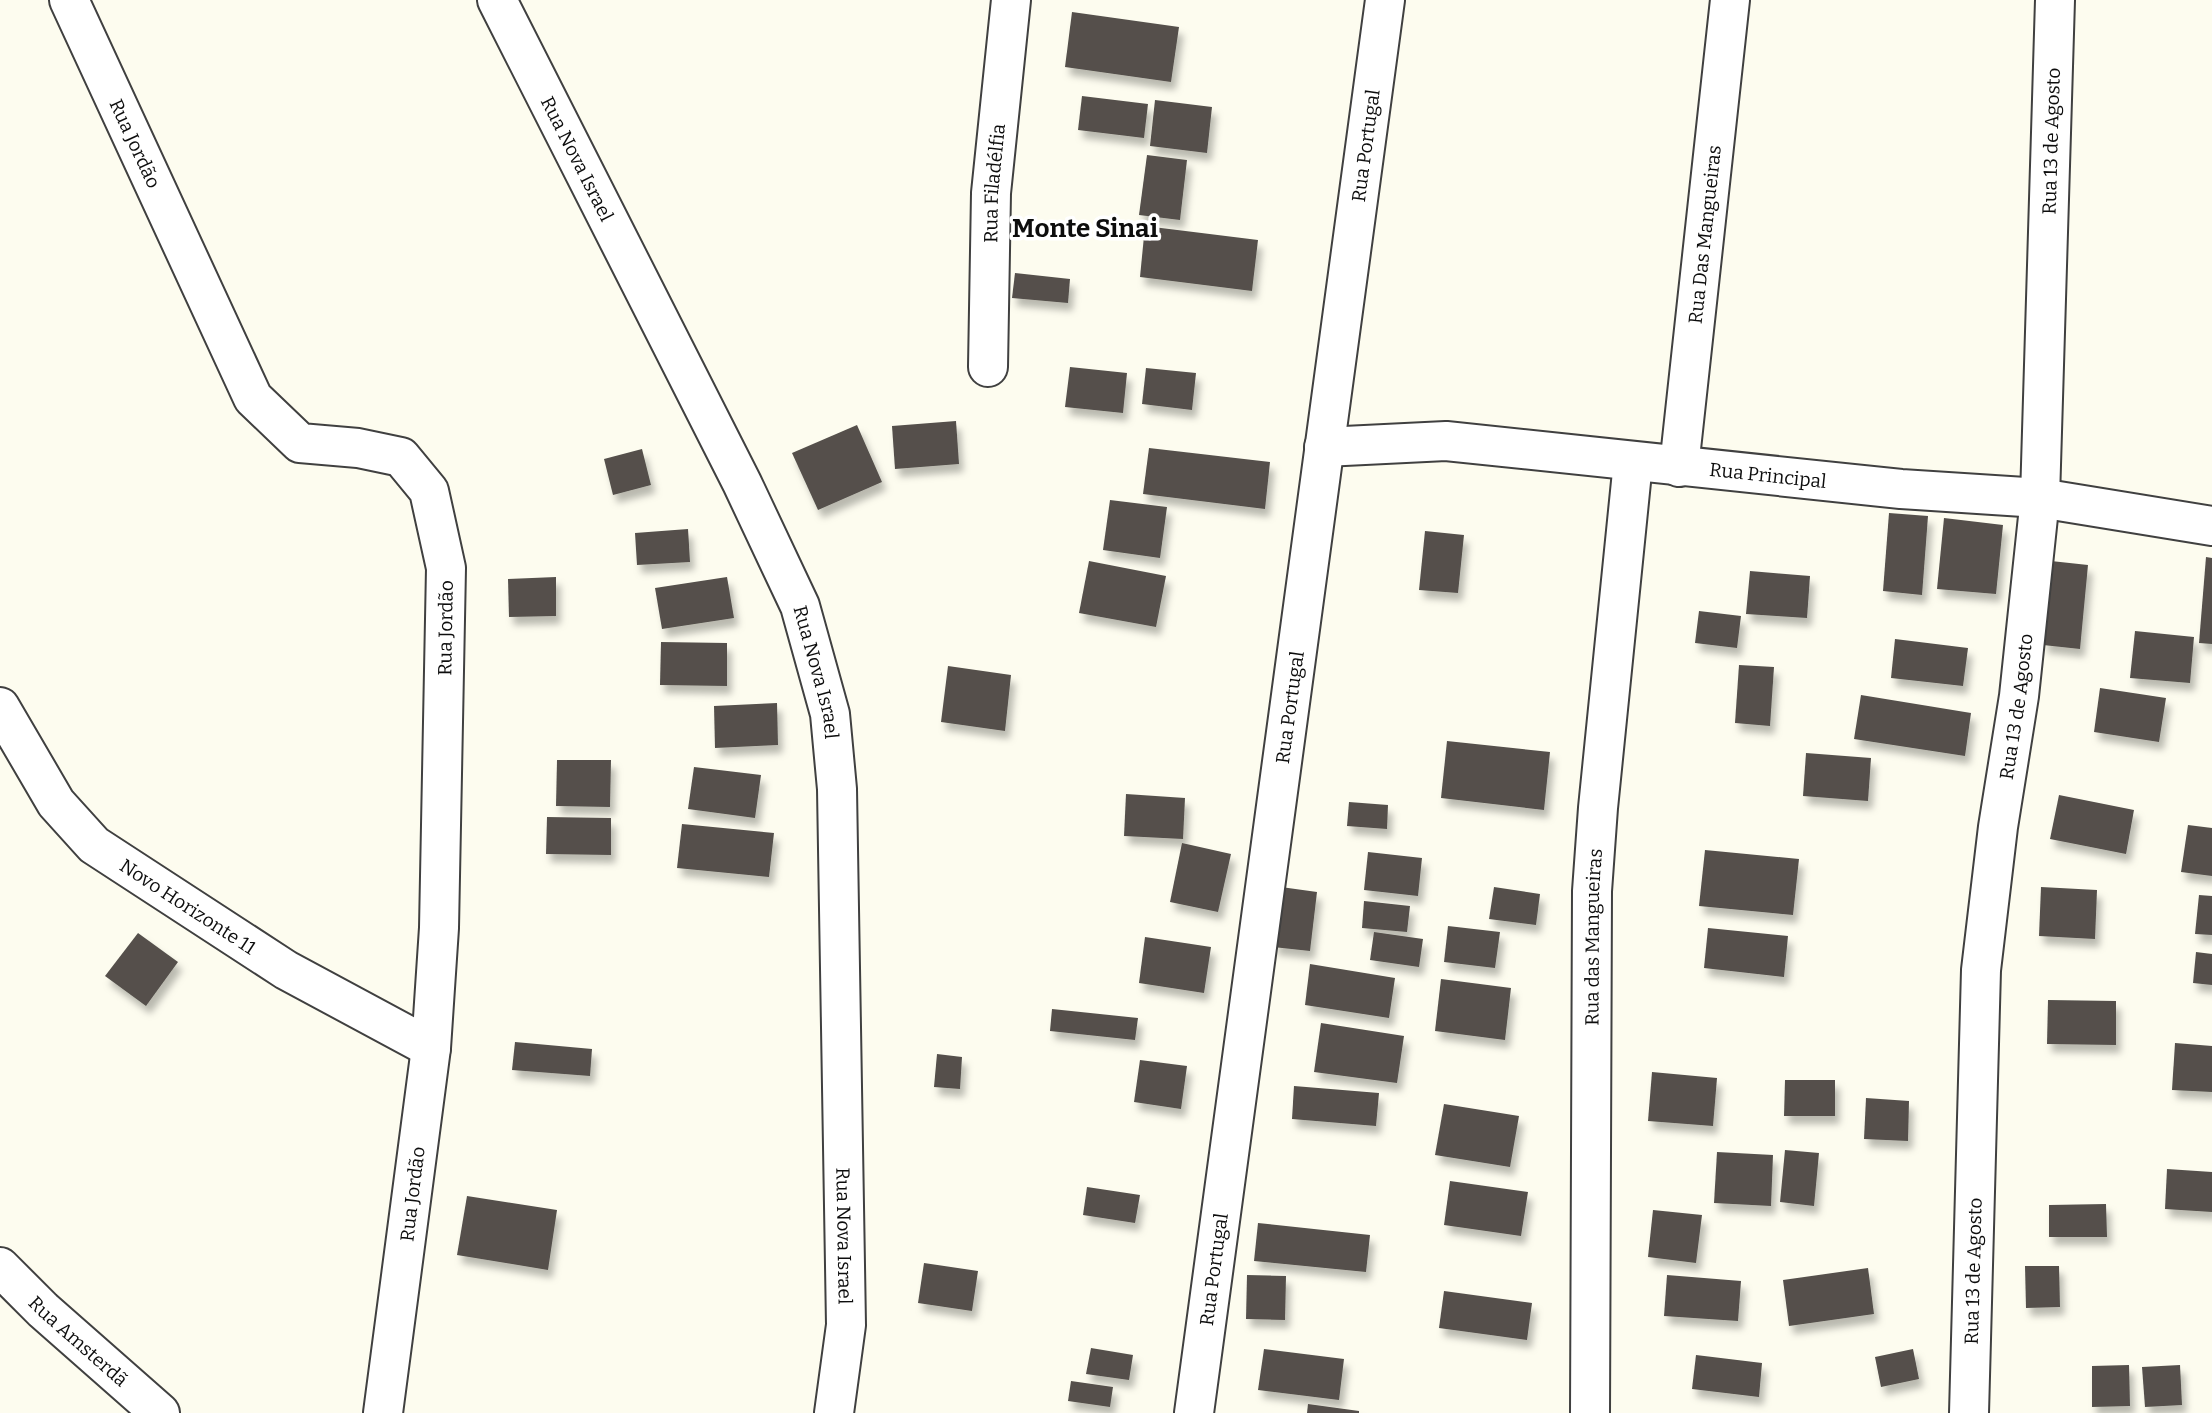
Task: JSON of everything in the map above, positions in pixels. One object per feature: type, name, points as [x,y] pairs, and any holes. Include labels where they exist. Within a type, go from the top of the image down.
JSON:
[{"type":"street","name":"Rua Jordão","points":[[69,0],[253,398],[300,443],[358,448],[401,457],[429,491],[446,568],[439,928],[431,1048],[383,1413]]},
{"type":"street","name":"Rua Nova Israel","points":[[497,0],[742,483],[800,606],[830,714],[837,789],[846,1325],[834,1413]]},
{"type":"street","name":"Rua Filadélfia","points":[[988,367],[991,193],[1011,0]]},
{"type":"street","name":"Rua Portugal","points":[[1194,1413],[1385,0]]},
{"type":"street","name":"Rua Das Mangueiras","points":[[1679,467],[1730,0]]},
{"type":"street","name":"Rua 13 de Agosto","points":[[1969,1413],[1981,970],[1998,827],[2019,696],[2040,498],[2055,0]]},
{"type":"street","name":"Rua Principal","points":[[1324,447],[1446,441],[1901,489],[2040,498],[2212,526]]},
{"type":"street","name":"Rua das Mangueiras","points":[[1590,1413],[1592,891],[1633,462]]},
{"type":"street","name":"Novo Horizonte 11","points":[[0,707],[56,803],[94,845],[286,970],[431,1048]]},
{"type":"street","name":"Rua Amsterdã","points":[[0,1267],[43,1310],[160,1413]]},
{"type":"building","points":[[1072,12],[1179,27],[1171,82],[1065,67]]},
{"type":"building","points":[[1082,96],[1148,104],[1144,138],[1078,130]]},
{"type":"building","points":[[1155,100],[1212,107],[1207,153],[1150,146]]},
{"type":"building","points":[[1147,155],[1187,160],[1180,220],[1139,215]]},
{"type":"building","points":[[1145,226],[1258,240],[1252,291],[1140,277]]},
{"type":"building","points":[[1015,273],[1070,279],[1068,303],[1012,298]]},
{"type":"building","points":[[1070,367],[1127,373],[1123,413],[1065,407]]},
{"type":"building","points":[[1146,368],[1196,373],[1192,410],[1142,404]]},
{"type":"building","points":[[956,421],[959,464],[895,469],[892,426]]},
{"type":"building","points":[[857,425],[882,482],[818,510],[792,453]]},
{"type":"building","points":[[1149,448],[1270,462],[1265,509],[1143,494]]},
{"type":"building","points":[[642,449],[651,485],[613,495],[604,459]]},
{"type":"building","points":[[1110,500],[1167,507],[1160,558],[1103,550]]},
{"type":"building","points":[[1889,513],[1928,516],[1922,595],[1883,591]]},
{"type":"building","points":[[1944,518],[2003,525],[1996,594],[1937,589]]},
{"type":"building","points":[[688,529],[690,562],[637,565],[635,533]]},
{"type":"building","points":[[1425,531],[1464,535],[1458,593],[1419,590]]},
{"type":"building","points":[[2206,557],[2212,558],[2212,644],[2199,643]]},
{"type":"building","points":[[1089,561],[1166,576],[1156,627],[1079,613]]},
{"type":"building","points":[[2051,561],[2088,565],[2080,649],[2043,645]]},
{"type":"building","points":[[1750,571],[1810,576],[1807,618],[1746,614]]},
{"type":"building","points":[[556,577],[556,616],[509,617],[508,579]]},
{"type":"building","points":[[727,577],[734,618],[662,629],[655,588]]},
{"type":"building","points":[[1699,611],[1741,616],[1737,648],[1695,643]]},
{"type":"building","points":[[2135,631],[2194,637],[2190,683],[2130,678]]},
{"type":"building","points":[[1895,639],[1968,648],[1963,686],[1891,678]]},
{"type":"building","points":[[661,642],[727,643],[727,686],[660,685]]},
{"type":"building","points":[[1739,665],[1774,667],[1770,726],[1735,723]]},
{"type":"building","points":[[948,666],[1011,675],[1005,731],[941,722]]},
{"type":"building","points":[[2100,688],[2166,698],[2159,742],[2094,732]]},
{"type":"building","points":[[1861,695],[1971,713],[1965,756],[1854,739]]},
{"type":"building","points":[[777,703],[778,745],[715,748],[714,706]]},
{"type":"building","points":[[1447,741],[1550,752],[1544,810],[1441,798]]},
{"type":"building","points":[[1806,753],[1871,758],[1868,801],[1803,796]]},
{"type":"building","points":[[557,760],[611,760],[610,807],[556,806]]},
{"type":"building","points":[[694,767],[761,775],[755,818],[688,809]]},
{"type":"building","points":[[1126,794],[1185,798],[1183,839],[1124,836]]},
{"type":"building","points":[[2059,795],[2134,810],[2126,854],[2050,839]]},
{"type":"building","points":[[1349,802],[1388,805],[1387,829],[1347,826]]},
{"type":"building","points":[[547,817],[611,818],[611,855],[546,854]]},
{"type":"building","points":[[682,824],[774,833],[769,877],[677,868]]},
{"type":"building","points":[[2188,825],[2212,828],[2212,876],[2181,872]]},
{"type":"building","points":[[1182,843],[1231,854],[1218,912],[1170,902]]},
{"type":"building","points":[[1705,850],[1799,859],[1793,915],[1699,906]]},
{"type":"building","points":[[1368,852],[1422,858],[1418,896],[1364,890]]},
{"type":"building","points":[[1281,887],[1317,892],[1310,951],[1273,947]]},
{"type":"building","points":[[1494,887],[1540,894],[1536,925],[1489,919]]},
{"type":"building","points":[[2041,887],[2097,890],[2095,939],[2039,936]]},
{"type":"building","points":[[2199,895],[2212,896],[2212,935],[2195,934]]},
{"type":"building","points":[[1364,901],[1410,906],[1407,932],[1362,928]]},
{"type":"building","points":[[1448,926],[1500,932],[1495,968],[1444,962]]},
{"type":"building","points":[[1708,928],[1788,936],[1784,977],[1704,968]]},
{"type":"building","points":[[1374,932],[1423,939],[1419,967],[1370,960]]},
{"type":"building","points":[[138,933],[178,962],[146,1006],[105,976]]},
{"type":"building","points":[[1145,937],[1211,947],[1204,993],[1139,983]]},
{"type":"building","points":[[2196,952],[2212,954],[2212,985],[2193,983]]},
{"type":"building","points":[[1310,964],[1395,978],[1389,1018],[1305,1005]]},
{"type":"building","points":[[1441,979],[1511,988],[1505,1040],[1435,1031]]},
{"type":"building","points":[[2048,1000],[2116,1001],[2116,1045],[2047,1044]]},
{"type":"building","points":[[1052,1009],[1138,1018],[1135,1040],[1050,1031]]},
{"type":"building","points":[[1321,1023],[1404,1036],[1397,1083],[1314,1072]]},
{"type":"building","points":[[515,1042],[592,1049],[590,1076],[512,1070]]},
{"type":"building","points":[[2175,1043],[2212,1046],[2212,1092],[2172,1090]]},
{"type":"building","points":[[937,1054],[962,1057],[960,1089],[934,1087]]},
{"type":"building","points":[[1140,1060],[1187,1066],[1181,1109],[1134,1102]]},
{"type":"building","points":[[1652,1072],[1717,1078],[1713,1126],[1648,1121]]},
{"type":"building","points":[[1785,1080],[1835,1080],[1835,1116],[1784,1116]]},
{"type":"building","points":[[1294,1086],[1379,1093],[1376,1126],[1292,1119]]},
{"type":"building","points":[[1866,1098],[1909,1101],[1908,1141],[1864,1139]]},
{"type":"building","points":[[1444,1104],[1519,1116],[1510,1167],[1435,1155]]},
{"type":"building","points":[[1785,1150],[1819,1153],[1814,1206],[1780,1202]]},
{"type":"building","points":[[1717,1152],[1773,1155],[1771,1206],[1714,1203]]},
{"type":"building","points":[[2167,1169],[2212,1172],[2212,1212],[2165,1209]]},
{"type":"building","points":[[1450,1181],[1528,1192],[1521,1236],[1444,1225]]},
{"type":"building","points":[[1087,1187],[1140,1195],[1135,1223],[1083,1215]]},
{"type":"building","points":[[467,1196],[557,1210],[548,1270],[457,1255]]},
{"type":"building","points":[[2106,1204],[2107,1237],[2049,1237],[2049,1205]]},
{"type":"building","points":[[1653,1210],[1702,1215],[1696,1263],[1648,1257]]},
{"type":"building","points":[[1258,1223],[1370,1235],[1366,1272],[1254,1261]]},
{"type":"building","points":[[924,1263],[978,1271],[972,1311],[918,1303]]},
{"type":"building","points":[[2025,1266],[2059,1266],[2060,1307],[2026,1308]]},
{"type":"building","points":[[1868,1268],[1874,1314],[1789,1326],[1783,1280]]},
{"type":"building","points":[[1247,1275],[1286,1276],[1285,1320],[1246,1319]]},
{"type":"building","points":[[1667,1275],[1741,1281],[1738,1321],[1664,1316]]},
{"type":"building","points":[[1444,1291],[1532,1303],[1527,1340],[1439,1328]]},
{"type":"building","points":[[1091,1348],[1133,1355],[1129,1380],[1086,1374]]},
{"type":"building","points":[[1264,1349],[1344,1359],[1339,1400],[1258,1390]]},
{"type":"building","points":[[1913,1349],[1919,1379],[1881,1387],[1875,1357]]},
{"type":"building","points":[[1696,1355],[1762,1363],[1759,1397],[1692,1389]]},
{"type":"building","points":[[2129,1365],[2130,1406],[2092,1407],[2092,1366]]},
{"type":"building","points":[[2180,1365],[2182,1405],[2145,1407],[2142,1367]]},
{"type":"building","points":[[1071,1381],[1113,1387],[1110,1407],[1068,1401]]},
{"type":"building","points":[[1308,1404],[1359,1411],[1359,1413],[1307,1413]]},
{"type":"district","name":"Monte Sinai","points":[[1085,228]]}]
